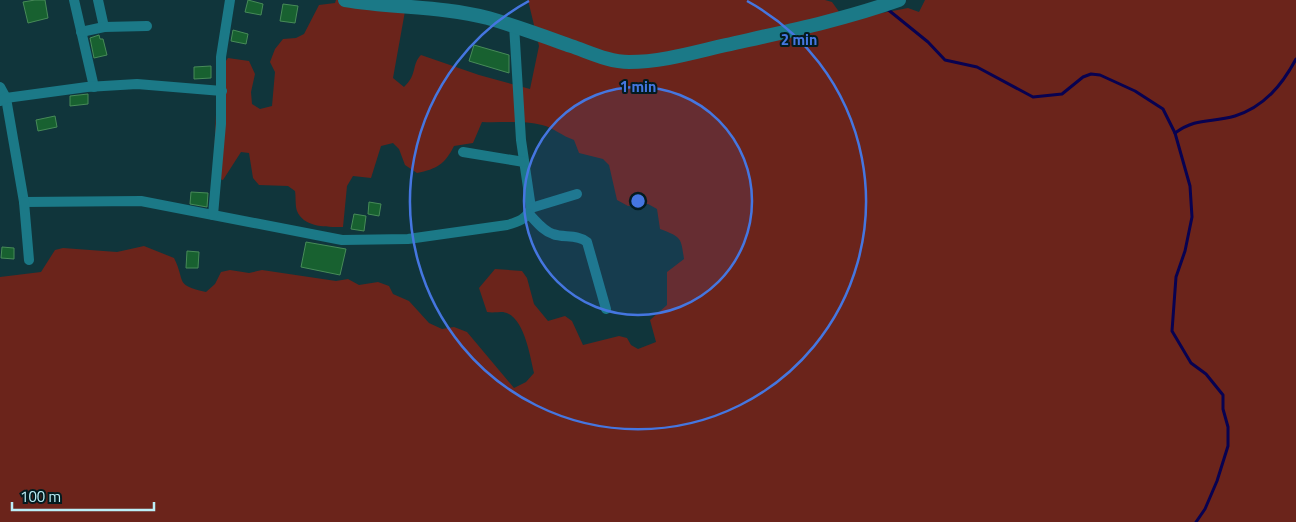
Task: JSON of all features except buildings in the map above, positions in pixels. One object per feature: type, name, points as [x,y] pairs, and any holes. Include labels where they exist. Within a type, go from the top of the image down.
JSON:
[{"type":"street","points":[[74,0],[94,87]]},
{"type":"street","points":[[98,0],[104,27]]},
{"type":"street","points":[[213,215],[222,91],[221,57],[230,0]]},
{"type":"street","points":[[345,0],[386,7],[450,10],[514,25],[597,55],[627,62],[647,61],[683,54],[838,19],[897,1]]},
{"type":"street","points":[[514,25],[524,162],[530,211],[547,232],[554,235],[583,238],[587,242],[606,309]]},
{"type":"street","points":[[81,32],[104,27],[147,26]]},
{"type":"street","points":[[3,100],[94,87],[137,84],[222,91]]},
{"type":"street","points":[[0,87],[24,202],[29,260]]},
{"type":"street","points":[[464,152],[524,162]]},
{"type":"street","points":[[24,202],[141,201],[342,240],[371,241],[408,239],[507,225],[518,222],[530,211],[577,194]]},
{"type":"shaded area","points":[[336,0],[407,0],[393,78],[404,87],[411,78],[416,62],[421,55],[479,75],[530,89],[539,46],[528,0],[825,0],[832,2],[845,20],[908,8],[919,12],[925,0],[1296,0],[1296,522],[0,522],[0,277],[41,272],[55,250],[63,248],[117,252],[144,246],[174,258],[182,281],[189,287],[206,292],[215,284],[221,272],[230,270],[249,273],[262,270],[336,281],[348,279],[359,285],[378,282],[389,286],[393,294],[409,301],[429,323],[442,329],[454,327],[467,332],[514,388],[526,382],[534,373],[525,337],[516,320],[503,312],[487,312],[479,288],[495,269],[522,271],[527,278],[534,304],[548,321],[565,316],[572,321],[583,345],[619,336],[627,338],[631,345],[638,349],[656,342],[650,320],[667,305],[667,272],[684,259],[681,242],[676,236],[660,229],[657,209],[648,204],[628,206],[617,200],[609,165],[603,159],[579,153],[574,140],[546,126],[535,123],[482,122],[473,143],[454,146],[440,165],[417,173],[405,165],[399,149],[393,143],[381,146],[371,178],[353,176],[347,186],[343,227],[317,225],[305,221],[297,211],[295,191],[288,186],[259,185],[253,178],[249,153],[241,152],[223,180],[213,177],[218,72],[228,58],[249,61],[255,74],[251,92],[252,104],[260,109],[272,106],[275,72],[270,62],[275,49],[283,39],[296,38],[304,34],[319,5],[335,3]]},
{"type":"waterway","points":[[886,8],[928,42],[945,60],[977,67],[1033,97],[1062,94],[1083,77],[1091,74],[1100,75],[1135,91],[1163,109],[1175,133],[1190,186],[1192,217],[1185,251],[1176,277],[1172,331],[1191,363],[1206,374],[1223,395],[1223,409],[1228,427],[1228,446],[1217,481],[1205,509],[1196,522]]},
{"type":"waterway","points":[[1175,133],[1197,122],[1235,116],[1255,107],[1271,94],[1285,78],[1296,59]]}]
